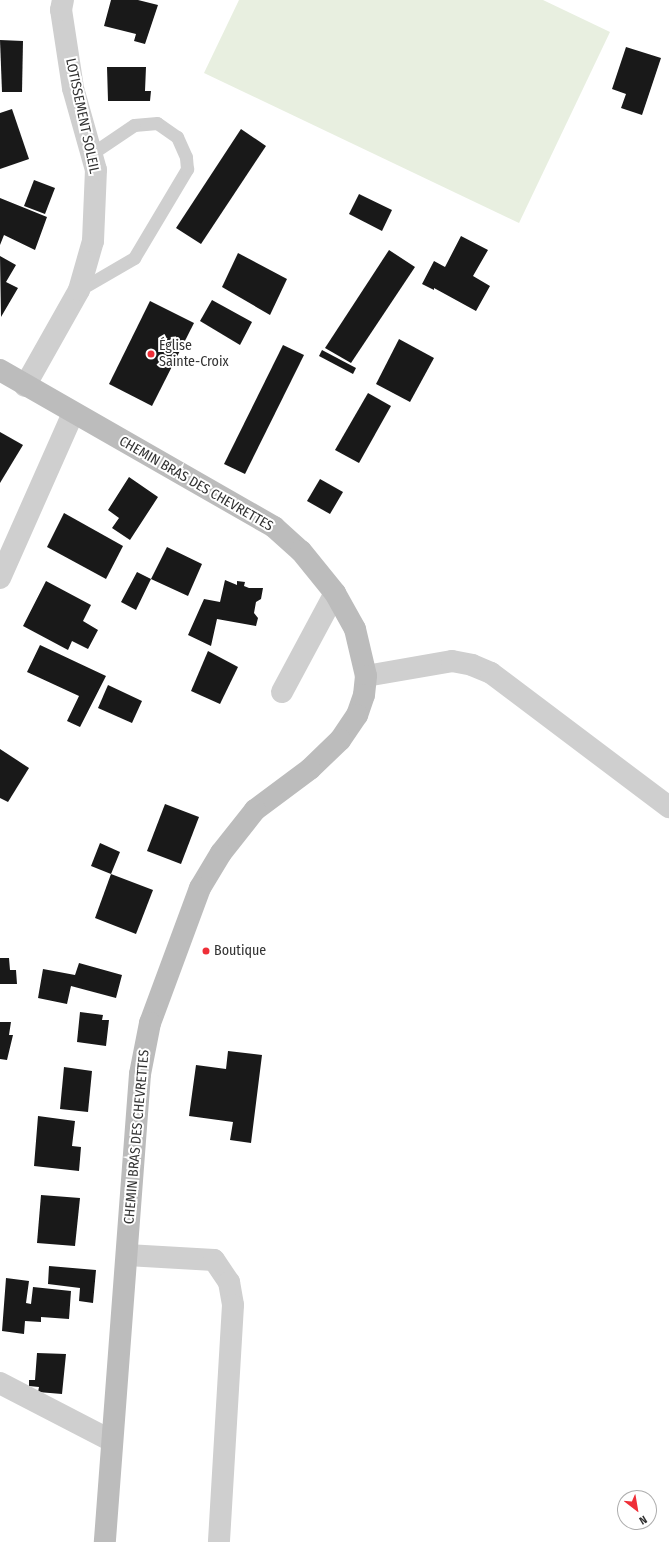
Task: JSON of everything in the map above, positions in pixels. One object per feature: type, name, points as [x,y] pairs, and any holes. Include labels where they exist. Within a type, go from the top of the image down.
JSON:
[{"type":"main road","name":"CHEMIN BRAS DES CHEVRETTES","points":[[0,370],[72,413],[274,527],[301,550],[335,593],[355,629],[366,676],[364,695],[357,715],[340,740],[310,769],[256,810],[221,853],[200,888],[150,1023],[140,1074],[105,1542]]},
{"type":"street","name":"LOTISSEMENT SOLEIL","points":[[25,386],[79,290],[93,240],[96,170],[74,88],[61,10],[63,0]]},
{"type":"street","points":[[0,578],[72,413]]},
{"type":"street","points":[[282,692],[335,593]]},
{"type":"street","points":[[366,676],[452,661],[491,673],[669,806]]},
{"type":"street","points":[[126,1255],[214,1260],[229,1282],[233,1305],[220,1542]]},
{"type":"street","points":[[0,1383],[112,1441]]},
{"type":"lane","points":[[79,290],[134,258],[187,169],[186,157],[177,138],[158,122],[134,125],[91,154]]},
{"type":"green space","points":[[239,0],[543,0],[610,32],[519,223],[204,73]]},
{"type":"building","points":[[111,0],[138,0],[158,5],[145,44],[134,41],[136,34],[104,26]]},
{"type":"building","points":[[0,40],[23,41],[22,92],[2,92]]},
{"type":"building","points":[[626,47],[661,58],[642,115],[621,108],[626,94],[612,89]]},
{"type":"building","points":[[107,67],[146,67],[145,91],[151,91],[150,101],[108,101]]},
{"type":"building","points":[[12,109],[29,159],[0,169],[0,113]]},
{"type":"building","points":[[241,129],[266,146],[201,244],[176,228]]},
{"type":"building","points":[[34,180],[55,188],[45,214],[24,206]]},
{"type":"building","points":[[359,194],[392,210],[382,231],[349,214]]},
{"type":"building","points":[[0,198],[47,217],[35,250],[4,235],[0,245]]},
{"type":"building","points":[[461,236],[488,250],[473,276],[490,286],[476,311],[434,288],[434,290],[422,284],[434,261],[445,267]]},
{"type":"building","points":[[389,250],[415,267],[351,363],[325,348]]},
{"type":"building","points":[[238,253],[287,279],[270,315],[222,287]]},
{"type":"building","points":[[0,256],[16,265],[6,282],[18,288],[1,317]]},
{"type":"building","points":[[212,300],[252,322],[240,345],[200,321]]},
{"type":"building","name":"Église Sainte-Croix","points":[[150,301],[194,323],[152,406],[109,384]]},
{"type":"building","points":[[399,339],[434,358],[410,402],[376,384]]},
{"type":"building","points":[[283,345],[304,355],[245,474],[224,464]]},
{"type":"building","points":[[322,350],[356,368],[353,374],[319,356]]},
{"type":"building","points":[[368,393],[391,406],[359,463],[335,450]]},
{"type":"building","points":[[0,432],[23,445],[0,483]]},
{"type":"building","points":[[129,477],[158,497],[130,540],[112,528],[119,518],[108,510]]},
{"type":"building","points":[[320,479],[343,492],[330,514],[307,501]]},
{"type":"building","points":[[64,513],[123,546],[106,579],[47,547]]},
{"type":"building","points":[[167,547],[202,564],[188,596],[151,579]]},
{"type":"building","points":[[137,572],[151,579],[136,610],[121,602]]},
{"type":"building","points":[[225,580],[237,585],[237,581],[245,582],[244,586],[249,588],[263,588],[261,599],[256,602],[254,613],[258,618],[256,626],[217,619],[211,646],[188,635],[204,599],[220,602]]},
{"type":"building","points":[[46,581],[91,605],[83,621],[98,630],[88,649],[72,641],[68,650],[23,626]]},
{"type":"building","points":[[40,645],[106,676],[80,727],[67,721],[79,696],[27,672]]},
{"type":"building","points":[[208,651],[238,667],[220,704],[191,691]]},
{"type":"building","points":[[108,685],[142,701],[132,723],[98,708]]},
{"type":"building","points":[[0,749],[29,768],[8,802],[0,798]]},
{"type":"building","points":[[165,804],[199,817],[181,864],[147,851]]},
{"type":"building","points":[[100,843],[120,852],[111,874],[91,866]]},
{"type":"building","points":[[111,874],[153,890],[136,934],[95,918]]},
{"type":"building","points":[[0,958],[9,958],[10,970],[16,970],[17,984],[0,984]]},
{"type":"building","points":[[79,963],[122,975],[116,998],[71,986],[67,1004],[38,998],[43,969],[75,975]]},
{"type":"building","points":[[80,1012],[103,1015],[102,1020],[109,1020],[106,1046],[77,1042]]},
{"type":"building","points":[[0,1022],[11,1022],[9,1035],[13,1035],[7,1060],[0,1059]]},
{"type":"building","points":[[228,1051],[262,1055],[251,1143],[230,1140],[233,1122],[189,1116],[196,1065],[226,1069]]},
{"type":"building","points":[[64,1067],[92,1071],[88,1112],[60,1109]]},
{"type":"building","points":[[38,1116],[75,1121],[72,1146],[81,1147],[79,1171],[34,1166]]},
{"type":"building","points":[[41,1195],[80,1198],[75,1246],[37,1243]]},
{"type":"building","points":[[49,1266],[96,1270],[93,1303],[79,1301],[80,1288],[48,1284]]},
{"type":"building","points":[[6,1278],[29,1281],[26,1303],[31,1304],[33,1287],[71,1291],[69,1319],[41,1317],[41,1322],[25,1321],[24,1334],[2,1331]]},
{"type":"building","points":[[37,1353],[66,1354],[62,1394],[38,1392],[39,1387],[29,1386],[29,1380],[35,1380]]},
{"type":"place","name":"Église Sainte-Croix","points":[[151,354]]},
{"type":"place","name":"Boutique","points":[[206,951]]}]
